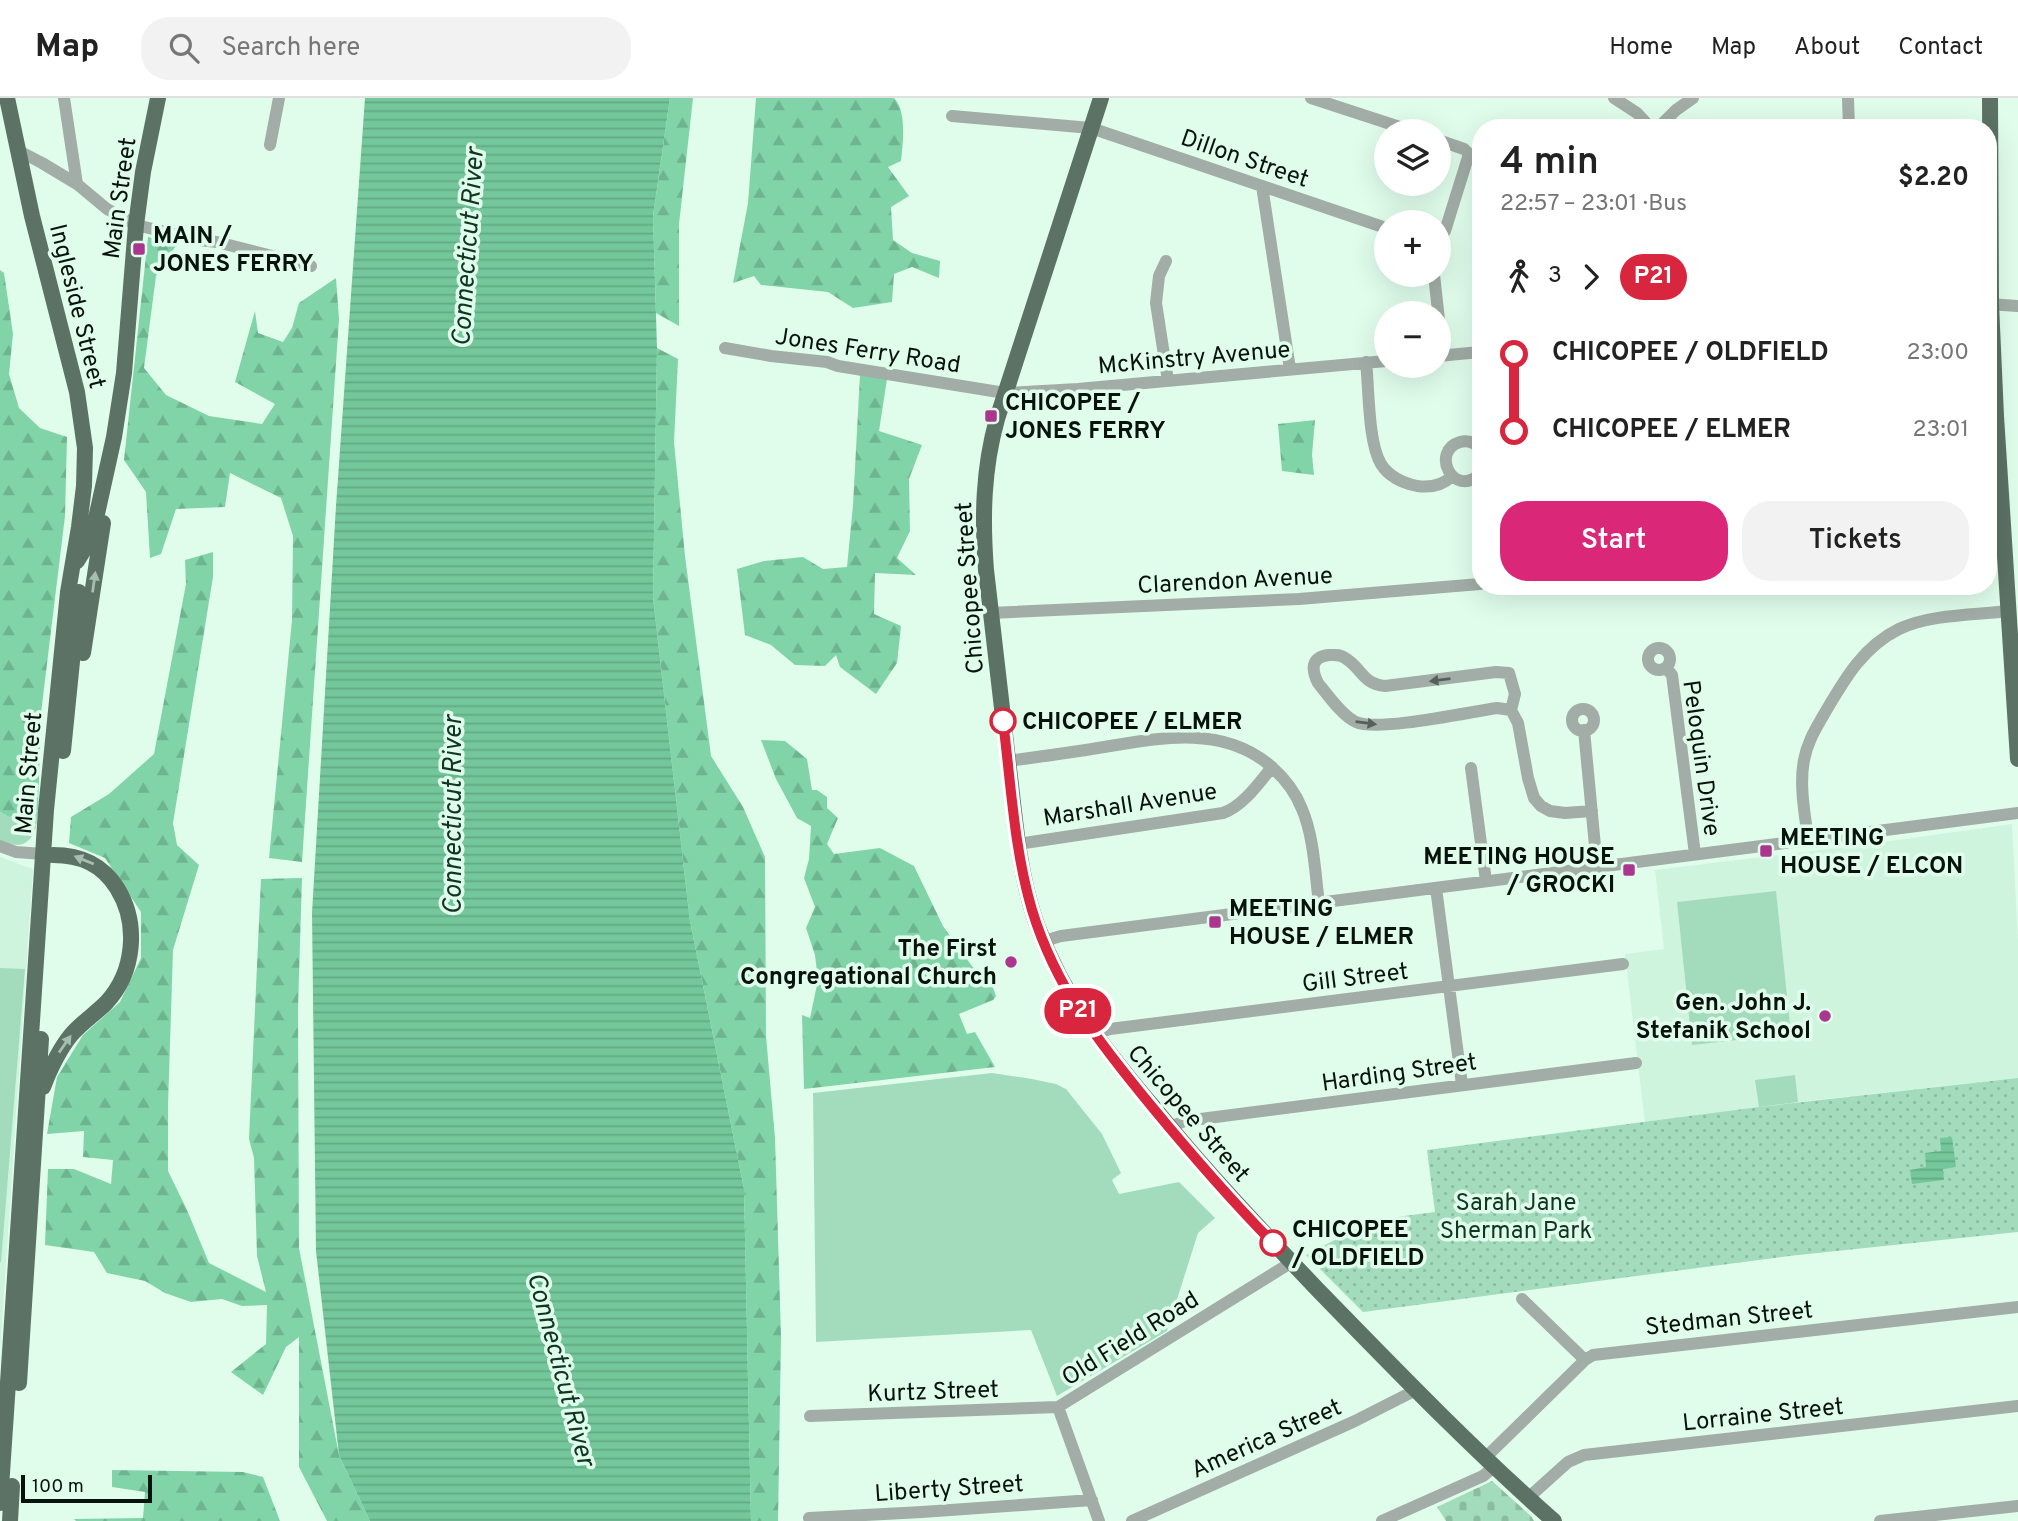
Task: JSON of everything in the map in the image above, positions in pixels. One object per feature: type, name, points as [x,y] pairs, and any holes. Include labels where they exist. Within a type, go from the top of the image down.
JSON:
[{"type":"main road","name":"Ingleside Street","points":[[7,98],[46,275],[80,406],[85,448],[84,486],[74,593]]},
{"type":"main road","name":"Main Street","points":[[10,1521],[37,1106],[48,854],[104,515],[108,471],[124,373],[136,225],[158,98]]},
{"type":"main road","name":"Chicopee Street","points":[[1101,98],[1005,393],[990,446],[984,484],[984,541],[990,613],[1018,844],[1029,899],[1044,942],[1068,994],[1094,1035],[1169,1127],[1292,1262],[1416,1390],[1554,1521]]},
{"type":"main road","points":[[1990,98],[1990,119]]},
{"type":"main road","name":"Main Street","points":[[76,563],[88,543],[95,523],[108,471]]},
{"type":"main road","points":[[1997,518],[2009,611],[2018,759]]},
{"type":"main road","name":"Main Street","points":[[64,746],[74,593]]},
{"type":"main road","name":"Main Street","points":[[0,1503],[48,854],[74,593]]},
{"type":"main road","points":[[37,1106],[62,1047],[79,1026],[106,1003],[122,981],[129,962],[131,944],[126,908],[119,891],[108,876],[85,859],[48,854]]},
{"type":"street","points":[[64,98],[77,184]]},
{"type":"street","points":[[270,145],[279,98]]},
{"type":"street","points":[[1311,98],[1375,119]]},
{"type":"street","points":[[1667,119],[1693,98]]},
{"type":"street","points":[[1848,98],[1849,119]]},
{"type":"street","points":[[1619,99],[1643,119]]},
{"type":"street","name":"Dillon Street","points":[[952,116],[1091,128],[1374,224]]},
{"type":"street","points":[[1451,144],[1469,154],[1451,212]]},
{"type":"street","points":[[17,150],[77,184],[107,208],[136,225],[311,266]]},
{"type":"street","points":[[1262,186],[1290,369]]},
{"type":"street","points":[[1166,261],[1158,276],[1156,303],[1168,381]]},
{"type":"street","points":[[1997,304],[2018,306]]},
{"type":"street","name":"Jones Ferry Road","points":[[725,348],[827,362],[1005,393]]},
{"type":"street","points":[[1451,355],[1472,353]]},
{"type":"street","name":"McKinstry Avenue","points":[[1005,393],[1374,361]]},
{"type":"street","points":[[1366,362],[1373,436],[1381,465],[1398,479],[1419,486],[1439,485],[1452,476]]},
{"type":"street","points":[[1472,444],[1458,443],[1447,453],[1446,462],[1452,476],[1459,480],[1472,479]]},
{"type":"street","name":"Clarendon Avenue","points":[[990,613],[1310,598],[1472,585]]},
{"type":"street","points":[[1808,839],[1802,785],[1807,747],[1836,694],[1859,660],[1880,641],[1911,625],[1935,619],[2009,611]]},
{"type":"street","points":[[1511,710],[1497,708],[1413,721],[1363,724],[1351,719],[1323,690],[1314,668],[1316,660],[1321,656],[1341,655],[1370,682],[1385,686],[1508,672],[1514,690],[1511,710],[1518,723],[1529,785],[1538,802],[1545,809],[1555,811],[1592,811]]},
{"type":"street","name":"Peloquin Drive","points":[[1666,668],[1672,675],[1695,854]]},
{"type":"street","points":[[1584,730],[1597,867]]},
{"type":"street","points":[[1008,761],[1144,741],[1198,737],[1222,740],[1238,746],[1255,754],[1272,767],[1293,792],[1306,819],[1320,903]]},
{"type":"street","name":"Marshall Avenue","points":[[1018,844],[1223,813],[1242,801],[1272,767]]},
{"type":"street","points":[[1471,768],[1486,881]]},
{"type":"street","points":[[1044,942],[1061,936],[2018,813]]},
{"type":"street","points":[[0,846],[16,852],[48,854]]},
{"type":"street","points":[[1436,888],[1462,1085]]},
{"type":"street","name":"Gill Street","points":[[1094,1035],[1110,1029],[1623,964]]},
{"type":"street","name":"Harding Street","points":[[1169,1127],[1185,1121],[1636,1063]]},
{"type":"street","name":"Old Field Road","points":[[1100,1521],[1058,1407],[1292,1262]]},
{"type":"street","points":[[1382,1521],[1483,1476],[1490,1463],[1585,1360],[1522,1299]]},
{"type":"street","name":"Stedman Street","points":[[1585,1360],[1593,1355],[1606,1353],[2018,1307]]},
{"type":"street","name":"America Street","points":[[1132,1521],[1355,1421],[1416,1390]]},
{"type":"street","name":"Lorraine Street","points":[[1528,1498],[1568,1462],[1584,1455],[2018,1406]]},
{"type":"street","name":"Kurtz Street","points":[[810,1416],[1058,1407]]},
{"type":"street","name":"Liberty Street","points":[[809,1518],[1092,1500]]},
{"type":"street","points":[[1880,1521],[2018,1506]]},
{"type":"shaded area","name":"Gen. John J. Stefanik School","points":[[2012,824],[2018,940],[2018,1078],[1798,1102],[1645,1123],[1625,954],[1664,949],[1655,870]]},
{"type":"shaded area","points":[[0,857],[33,869],[0,1351]]},
{"type":"green space","points":[[670,98],[693,98],[679,224],[679,326],[656,313],[653,216]]},
{"type":"green space","points":[[756,98],[894,98],[901,111],[903,145],[901,161],[888,167],[909,196],[891,207],[893,240],[912,253],[940,261],[939,278],[912,267],[894,274],[892,302],[853,308],[828,292],[761,285],[754,276],[733,283],[748,203]]},
{"type":"green space","points":[[148,237],[177,244],[156,276],[144,368],[166,395],[209,416],[262,424],[275,404],[235,382],[255,311],[258,333],[283,342],[292,328],[299,303],[336,278],[339,319],[302,862],[269,858],[292,620],[293,536],[281,498],[230,473],[225,507],[176,509],[161,554],[150,558],[146,492],[124,460]]},
{"type":"green space","points":[[0,270],[4,273],[13,334],[9,374],[19,408],[40,428],[67,437],[65,516],[41,713],[38,810],[9,817],[0,812]]},
{"type":"green space","points":[[657,348],[678,359],[674,442],[685,556],[711,756],[743,807],[765,857],[766,1036],[775,1138],[781,1336],[778,1521],[751,1521],[744,1189],[690,921],[653,597]]},
{"type":"green space","points":[[860,375],[887,379],[879,431],[922,445],[909,479],[910,531],[897,558],[916,575],[875,573],[874,614],[901,626],[897,663],[876,694],[840,667],[836,655],[825,666],[795,665],[771,645],[745,635],[737,569],[764,561],[803,557],[823,569],[847,567]]},
{"type":"green space","points":[[1315,420],[1312,455],[1314,475],[1282,471],[1278,424]]},
{"type":"green space","points":[[213,552],[213,577],[173,823],[177,845],[199,865],[173,950],[168,1171],[209,1263],[266,1292],[257,1256],[254,1158],[249,1139],[261,879],[302,878],[298,1008],[299,1248],[339,1455],[370,1521],[327,1521],[299,1467],[299,1337],[286,1347],[263,1395],[231,1372],[266,1344],[267,1305],[242,1306],[222,1299],[191,1302],[165,1293],[145,1281],[107,1273],[94,1252],[45,1245],[48,1169],[74,1169],[111,1184],[113,1160],[83,1157],[84,1131],[47,1134],[57,1077],[83,1035],[120,1002],[141,958],[141,912],[105,858],[69,843],[71,817],[109,794],[154,754],[186,584],[185,560]]},
{"type":"green space","points":[[761,740],[785,741],[807,759],[812,790],[817,790],[827,797],[827,808],[838,818],[827,844],[834,854],[880,848],[914,866],[943,926],[977,973],[992,985],[996,996],[993,1000],[959,1014],[967,1034],[975,1032],[995,1067],[804,1089],[802,1015],[810,1018],[818,980],[815,955],[806,928],[815,907],[804,878],[809,859],[811,826],[797,818],[776,779]]},
{"type":"green space","points":[[38,810],[36,826],[28,841],[18,845],[0,841],[0,812],[9,817]]},
{"type":"green space","points":[[1776,891],[1791,1034],[1692,1045],[1677,902]]},
{"type":"green space","points":[[0,968],[25,969],[1,1262],[0,1262]]},
{"type":"green space","points":[[992,1073],[1056,1084],[1066,1089],[1102,1134],[1121,1173],[1112,1180],[1119,1194],[1179,1182],[1215,1218],[1198,1233],[1167,1331],[1057,1396],[1031,1330],[816,1342],[813,1093]]},
{"type":"green space","points":[[1795,1075],[1798,1102],[1759,1107],[1755,1080]]},
{"type":"green space","name":"Sarah Jane Sherman Park","points":[[2018,1078],[2018,1232],[1789,1256],[1363,1312],[1306,1255],[1373,1220],[1435,1212],[1427,1150],[1759,1107]]},
{"type":"green space","points":[[112,1470],[243,1472],[263,1477],[280,1521],[76,1521],[74,1519],[143,1518],[145,1492],[112,1487]]},
{"type":"green space","points":[[1492,1481],[1534,1521],[1446,1521],[1437,1507]]},
{"type":"water","name":"Connecticut River","points":[[365,98],[670,98],[653,216],[657,348],[653,597],[690,921],[744,1189],[751,1521],[370,1521],[339,1455],[316,1251],[312,913],[336,506]]},
{"type":"water","points":[[1952,1137],[1956,1167],[1943,1169],[1944,1180],[1912,1184],[1910,1170],[1926,1167],[1925,1153],[1941,1151],[1940,1138]]},
{"type":"bus line","name":"P21","points":[[1003,721],[1024,879],[1036,922],[1060,979],[1087,1025],[1110,1056],[1273,1243]]},
{"type":"place","name":"MAIN / JONES FERRY","points":[[139,249]]},
{"type":"place","name":"CHICOPEE / JONES FERRY","points":[[991,416]]},
{"type":"place","name":"CHICOPEE / ELMER","points":[[1003,721]]},
{"type":"place","name":"MEETING HOUSE / ELCON","points":[[1766,851]]},
{"type":"place","name":"MEETING HOUSE / GROCKI","points":[[1629,870]]},
{"type":"place","name":"MEETING HOUSE / ELMER","points":[[1215,922]]},
{"type":"place","name":"The First Congregational Church","points":[[1011,962]]},
{"type":"place","name":"Gen. John J. Stefanik School","points":[[1825,1016]]},
{"type":"place","name":"CHICOPEE / OLDFIELD","points":[[1273,1243]]}]
